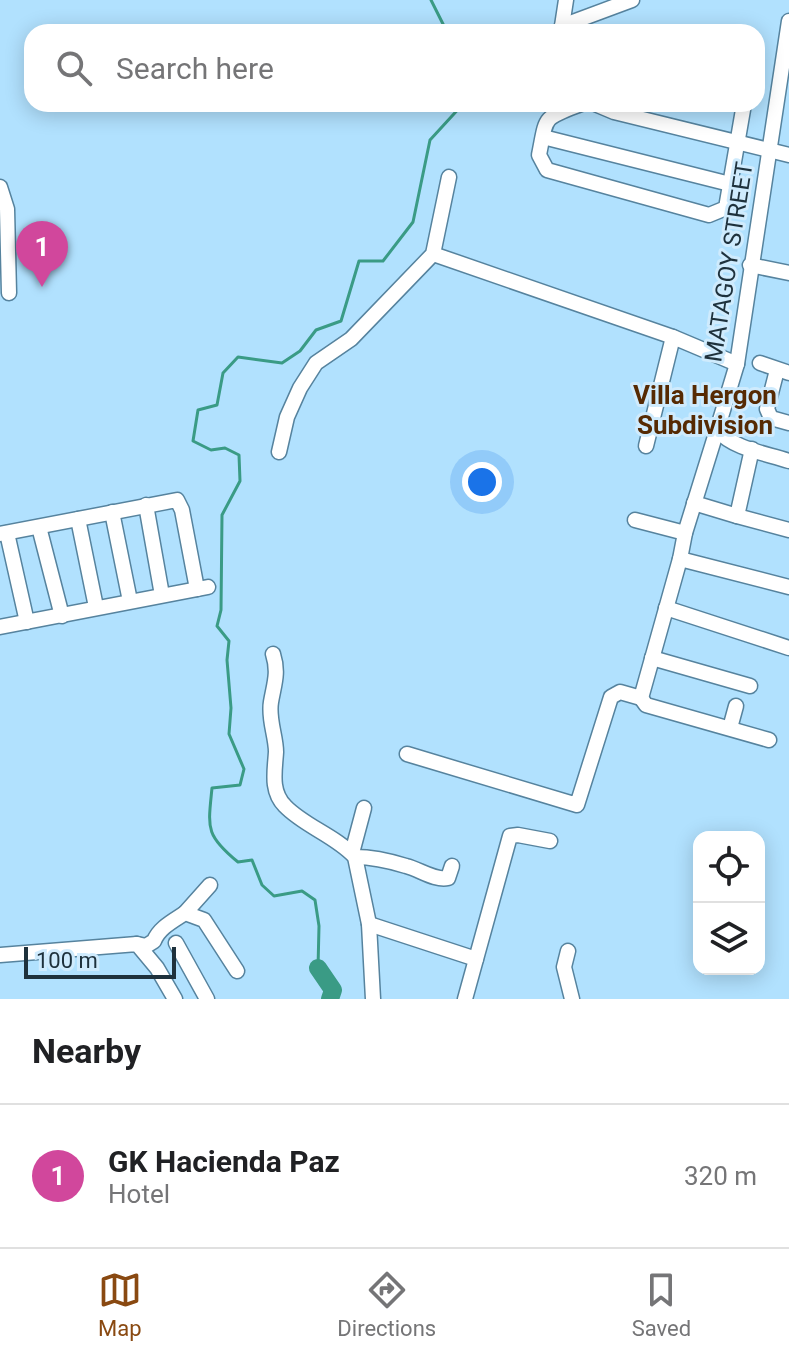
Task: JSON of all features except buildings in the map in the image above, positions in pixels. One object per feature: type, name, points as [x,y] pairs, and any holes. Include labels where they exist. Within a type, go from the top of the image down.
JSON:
[{"type":"street","points":[[564,24],[566,0]]},
{"type":"street","points":[[575,24],[632,0]]},
{"type":"street","name":"MATAGOY STREET","points":[[641,698],[685,533],[737,364],[769,151],[783,91],[789,21]]},
{"type":"street","points":[[562,112],[546,122],[539,155],[547,170],[709,215],[726,208],[743,112]]},
{"type":"street","points":[[614,112],[789,155]]},
{"type":"street","points":[[543,137],[730,184]]},
{"type":"street","points":[[279,452],[287,417],[316,363],[351,339],[433,254],[449,177]]},
{"type":"street","points":[[0,187],[7,209],[9,293]]},
{"type":"street","points":[[433,254],[673,337],[737,364]]},
{"type":"street","points":[[751,261],[789,264]]},
{"type":"street","points":[[751,261],[789,273]]},
{"type":"street","points":[[646,446],[673,337]]},
{"type":"street","points":[[760,363],[783,372],[767,409],[771,418],[789,423]]},
{"type":"street","points":[[717,430],[730,441],[789,461]]},
{"type":"street","points":[[737,516],[752,449]]},
{"type":"street","points":[[0,627],[62,616],[96,607],[202,588],[180,504],[172,500],[3,534],[27,622]]},
{"type":"street","points":[[694,503],[789,530]]},
{"type":"street","points":[[146,505],[162,595]]},
{"type":"street","points":[[112,512],[130,601]]},
{"type":"street","points":[[78,519],[96,607]]},
{"type":"street","points":[[635,520],[685,533]]},
{"type":"street","points":[[39,527],[62,616]]},
{"type":"street","points":[[680,559],[789,587]]},
{"type":"street","points":[[666,608],[789,648]]},
{"type":"street","points":[[273,654],[277,672],[271,717],[276,752],[274,778],[284,805],[354,855],[406,866],[441,879],[448,878],[452,866]]},
{"type":"street","points":[[652,658],[750,686]]},
{"type":"street","points":[[407,754],[577,805],[611,697],[620,692],[641,698],[646,705],[769,740]]},
{"type":"street","points":[[730,728],[736,706]]},
{"type":"street","points":[[364,808],[354,855],[369,924],[373,999]]},
{"type":"street","points":[[465,999],[510,836],[550,841]]},
{"type":"street","points":[[0,955],[137,944],[146,946],[166,925],[185,913],[210,885]]},
{"type":"street","points":[[185,913],[204,920],[237,971]]},
{"type":"street","points":[[369,924],[476,959]]},
{"type":"street","points":[[176,943],[203,997]]},
{"type":"street","points":[[137,944],[157,968],[175,999]]},
{"type":"street","points":[[568,951],[564,967],[572,999]]},
{"type":"waterway","points":[[431,0],[443,24]]},
{"type":"waterway","points":[[318,968],[319,926],[315,900],[302,891],[274,896],[262,885],[252,860],[238,862],[219,845],[211,830],[212,788],[240,785],[244,769],[229,734],[229,641],[217,626],[221,610],[222,515],[240,481],[239,455],[225,448],[211,450],[193,441],[198,410],[217,405],[223,373],[238,357],[282,363],[300,351],[316,330],[341,321],[359,261],[383,261],[413,222],[430,140],[456,112]]},
{"type":"waterway","points":[[318,968],[333,990],[330,999]]},
{"type":"place","name":"GK Hacienda Paz","points":[[42,287]]},
{"type":"district","name":"Villa Hergon Subdivision","points":[[705,410]]}]
